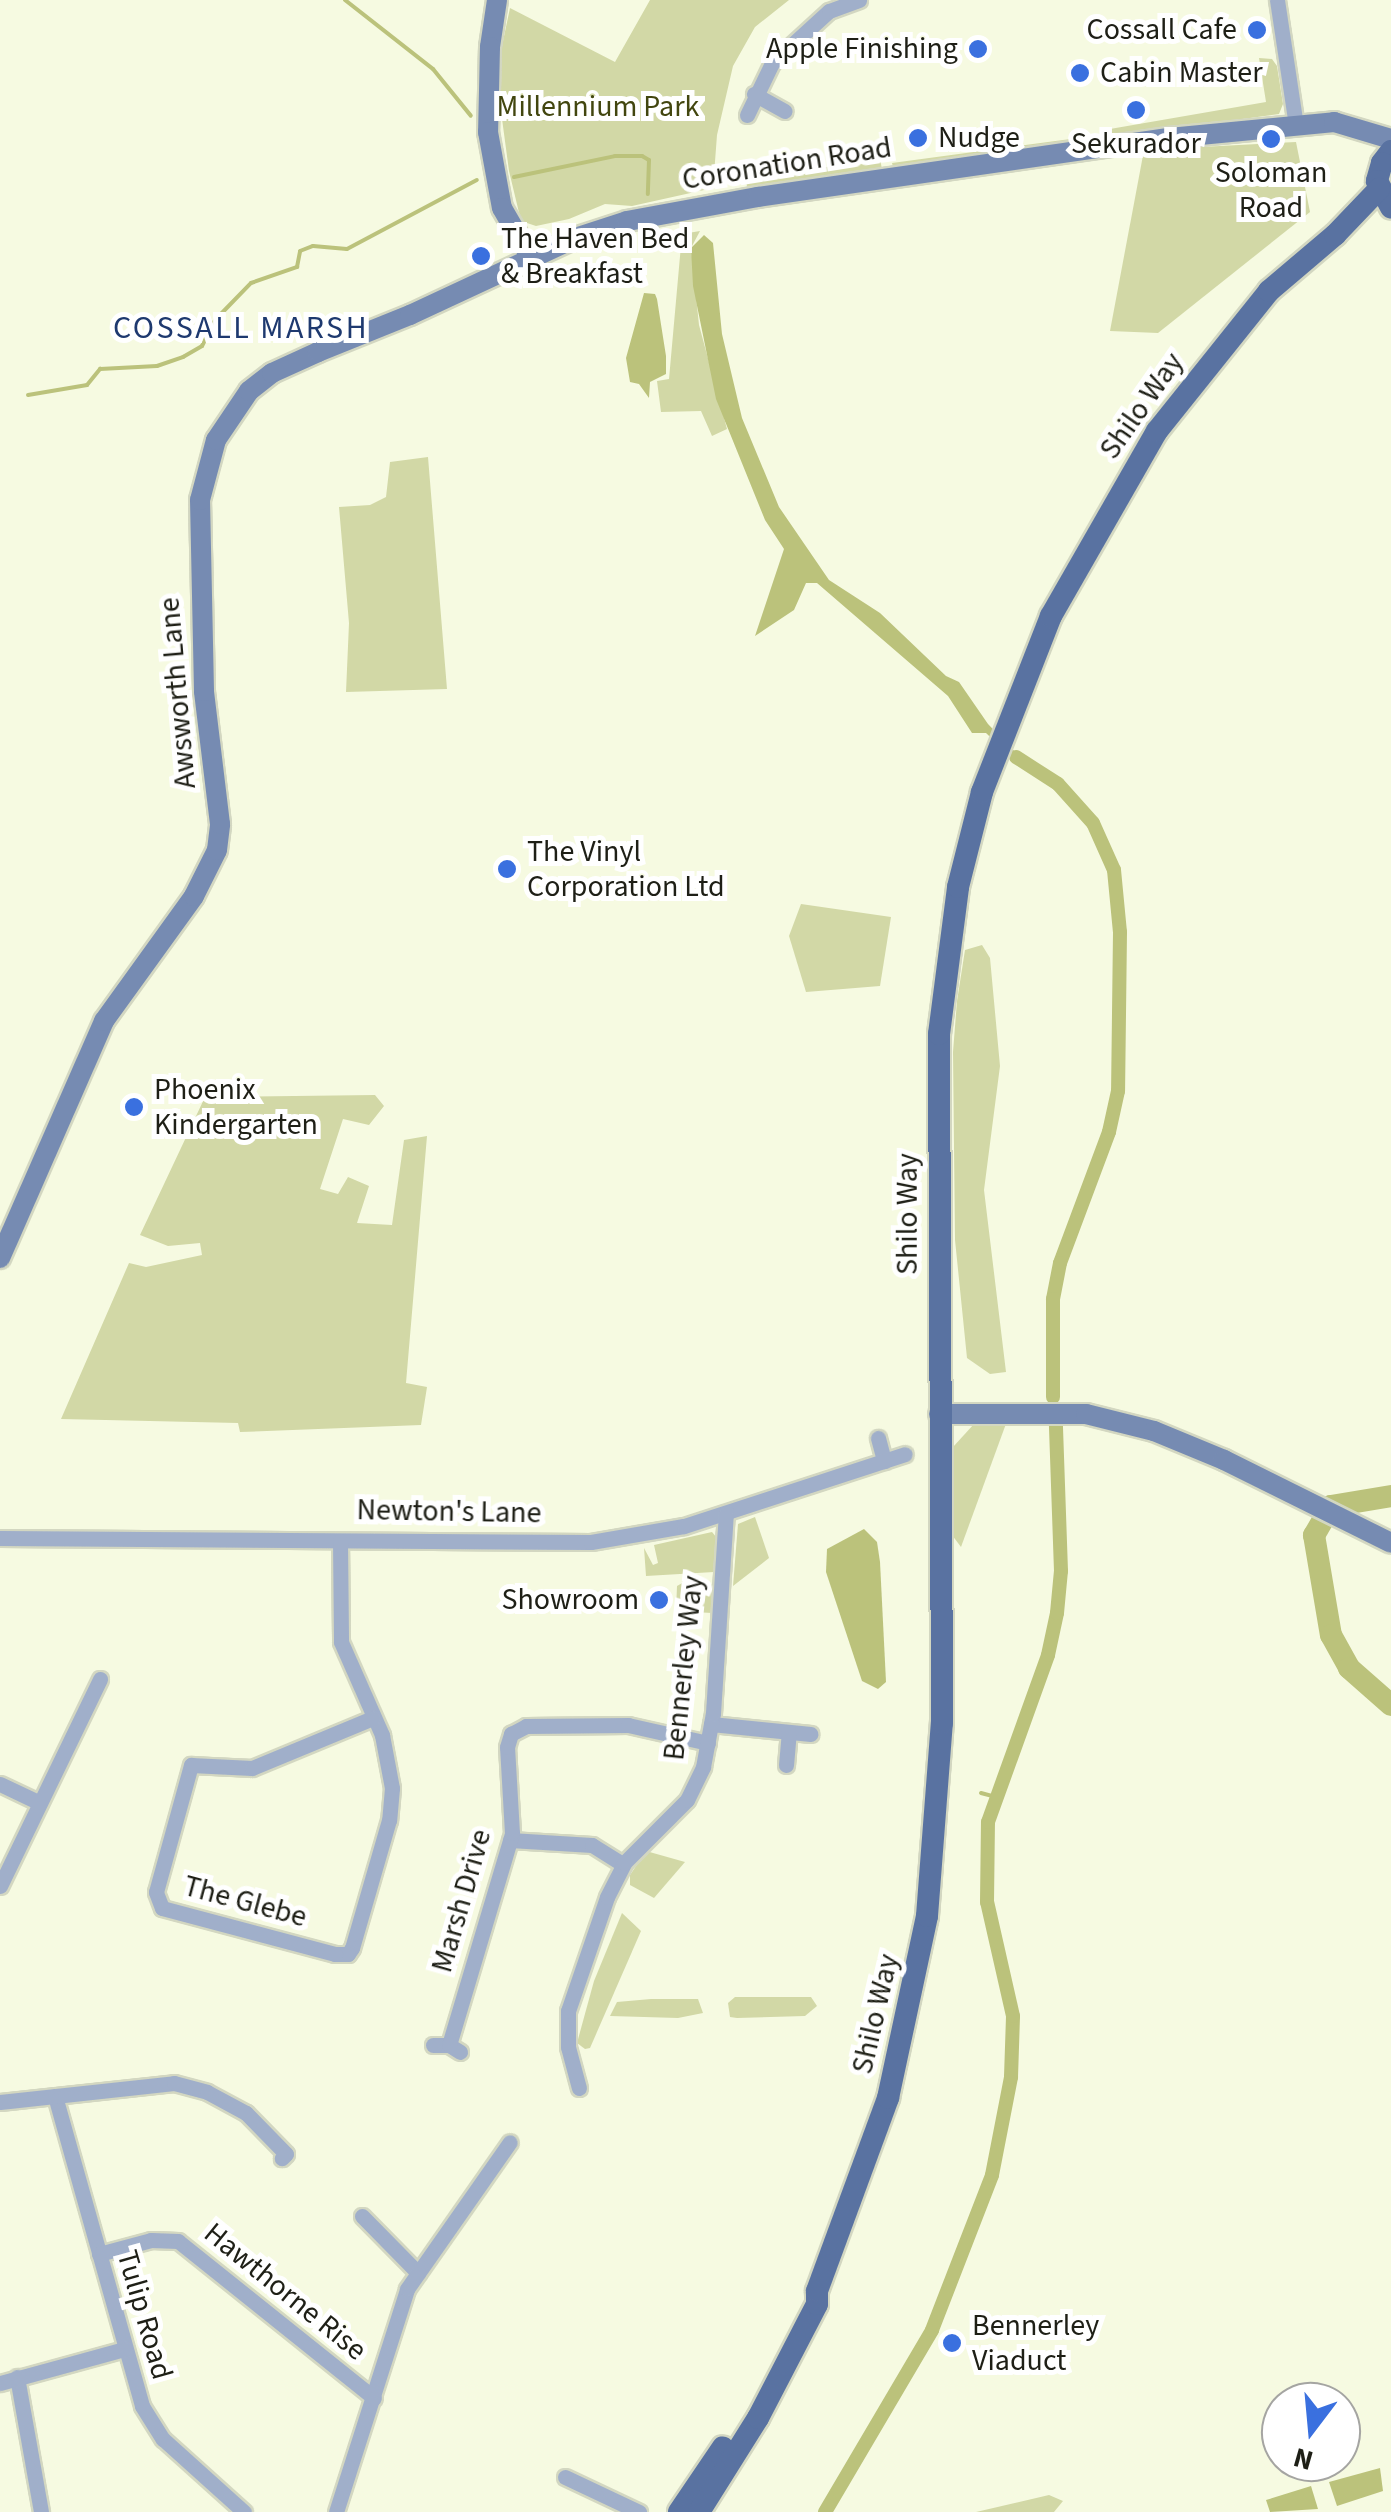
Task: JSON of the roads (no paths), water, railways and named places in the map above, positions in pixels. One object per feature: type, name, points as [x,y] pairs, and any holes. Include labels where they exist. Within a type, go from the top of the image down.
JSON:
[{"type":"main road","name":"Shilo Way","points":[[699,2512],[784,2372],[817,2304],[817,2290],[888,2098],[927,1916],[942,1723],[941,1000],[958,887],[985,782],[1051,616],[1142,455],[1234,329],[1289,270],[1335,235],[1385,179]]},
{"type":"main road","name":"Shilo Way","points":[[1335,235],[1391,217]]},
{"type":"main road","name":"Shilo Way","points":[[679,2512],[746,2412],[806,2299],[817,2290]]},
{"type":"street","points":[[497,0],[490,47],[488,132],[502,208],[532,258]]},
{"type":"street","points":[[747,115],[772,63],[802,32],[829,11],[859,0]]},
{"type":"street","points":[[1276,0],[1296,125]]},
{"type":"street","points":[[754,94],[786,111]]},
{"type":"street","name":"Coronation Road","points":[[532,258],[627,221],[1151,140],[1334,122],[1391,138]]},
{"type":"street","points":[[1356,127],[1385,179]]},
{"type":"street","name":"Awsworth Lane","points":[[0,1258],[104,1021],[188,905],[217,850],[220,824],[204,691],[198,544],[204,474],[221,430],[248,391],[272,373],[532,258]]},
{"type":"street","points":[[940,1414],[1086,1414],[1110,1419],[1188,1444],[1391,1543]]},
{"type":"street","points":[[878,1438],[884,1461]]},
{"type":"street","name":"Newton's Lane","points":[[0,1538],[591,1542],[646,1535],[726,1514],[905,1454]]},
{"type":"street","name":"Bennerley Way","points":[[579,2088],[568,2047],[568,2011],[592,1935],[622,1864],[692,1793],[708,1743],[726,1514]]},
{"type":"street","name":"The Glebe","points":[[340,1540],[341,1642],[388,1753],[392,1803],[348,1954],[162,1908],[156,1892],[191,1765],[237,1769],[263,1765],[373,1718]]},
{"type":"street","points":[[0,1886],[100,1679]]},
{"type":"street","points":[[711,1724],[811,1734]]},
{"type":"street","name":"Marsh Drive","points":[[447,2047],[510,1840],[510,1734],[520,1727],[628,1725],[708,1743]]},
{"type":"street","points":[[786,1765],[789,1732]]},
{"type":"street","points":[[0,1784],[40,1804]]},
{"type":"street","points":[[510,1840],[592,1845],[622,1864]]},
{"type":"street","points":[[0,2102],[156,2082],[189,2086],[224,2099],[254,2120],[286,2154],[282,2158]]},
{"type":"street","name":"Tulip Road","points":[[54,2096],[142,2406],[162,2439],[244,2512]]},
{"type":"street","points":[[336,2512],[408,2288],[510,2142]]},
{"type":"street","points":[[362,2216],[418,2273]]},
{"type":"street","name":"Hawthorne Rise","points":[[98,2254],[151,2240],[178,2241],[374,2398]]},
{"type":"street","points":[[0,2383],[124,2348]]},
{"type":"street","points":[[17,2377],[41,2512]]},
{"type":"street","points":[[565,2477],[620,2509],[638,2512]]},
{"type":"waterway","points":[[345,0],[433,69],[471,116]]},
{"type":"waterway","points":[[514,177],[615,156],[642,156],[649,160],[648,194]]},
{"type":"waterway","points":[[28,395],[87,385],[100,369],[157,366],[183,357],[202,346],[216,319],[251,283],[297,267],[300,251],[313,246],[347,249],[477,180]]},
{"type":"waterway","points":[[1016,757],[1058,784],[1093,823],[1114,870],[1120,932],[1118,1091],[1109,1132],[1060,1263],[1053,1299],[1053,1397]]},
{"type":"waterway","points":[[825,2512],[932,2330],[992,2175],[1011,2077],[1013,2016],[987,1902],[988,1822],[1048,1655],[1057,1613],[1061,1571],[1056,1425]]},
{"type":"waterway","points":[[1391,1496],[1331,1506],[1314,1535],[1331,1635],[1349,1668],[1391,1705]]},
{"type":"waterway","points":[[981,1793],[996,1797]]},
{"type":"place","name":"Cossall Cafe","points":[[1257,30]]},
{"type":"place","name":"Apple Finishing","points":[[978,49]]},
{"type":"place","name":"Cabin Master","points":[[1080,73]]},
{"type":"place","name":"Sekurador","points":[[1136,110]]},
{"type":"place","name":"Nudge","points":[[918,138]]},
{"type":"place","name":"Soloman Road","points":[[1271,139]]},
{"type":"place","name":"The Haven Bed & Breakfast","points":[[481,256]]},
{"type":"place","name":"The Vinyl Corporation Ltd","points":[[507,869]]},
{"type":"place","name":"Phoenix Kindergarten","points":[[134,1107]]},
{"type":"place","name":"Showroom","points":[[659,1600]]},
{"type":"place","name":"Bennerley Viaduct","points":[[952,2343]]},
{"type":"district","name":"COSSALL MARSH","points":[[241,328]]},
{"type":"park label","name":"Millennium Park","points":[[598,107]]}]
